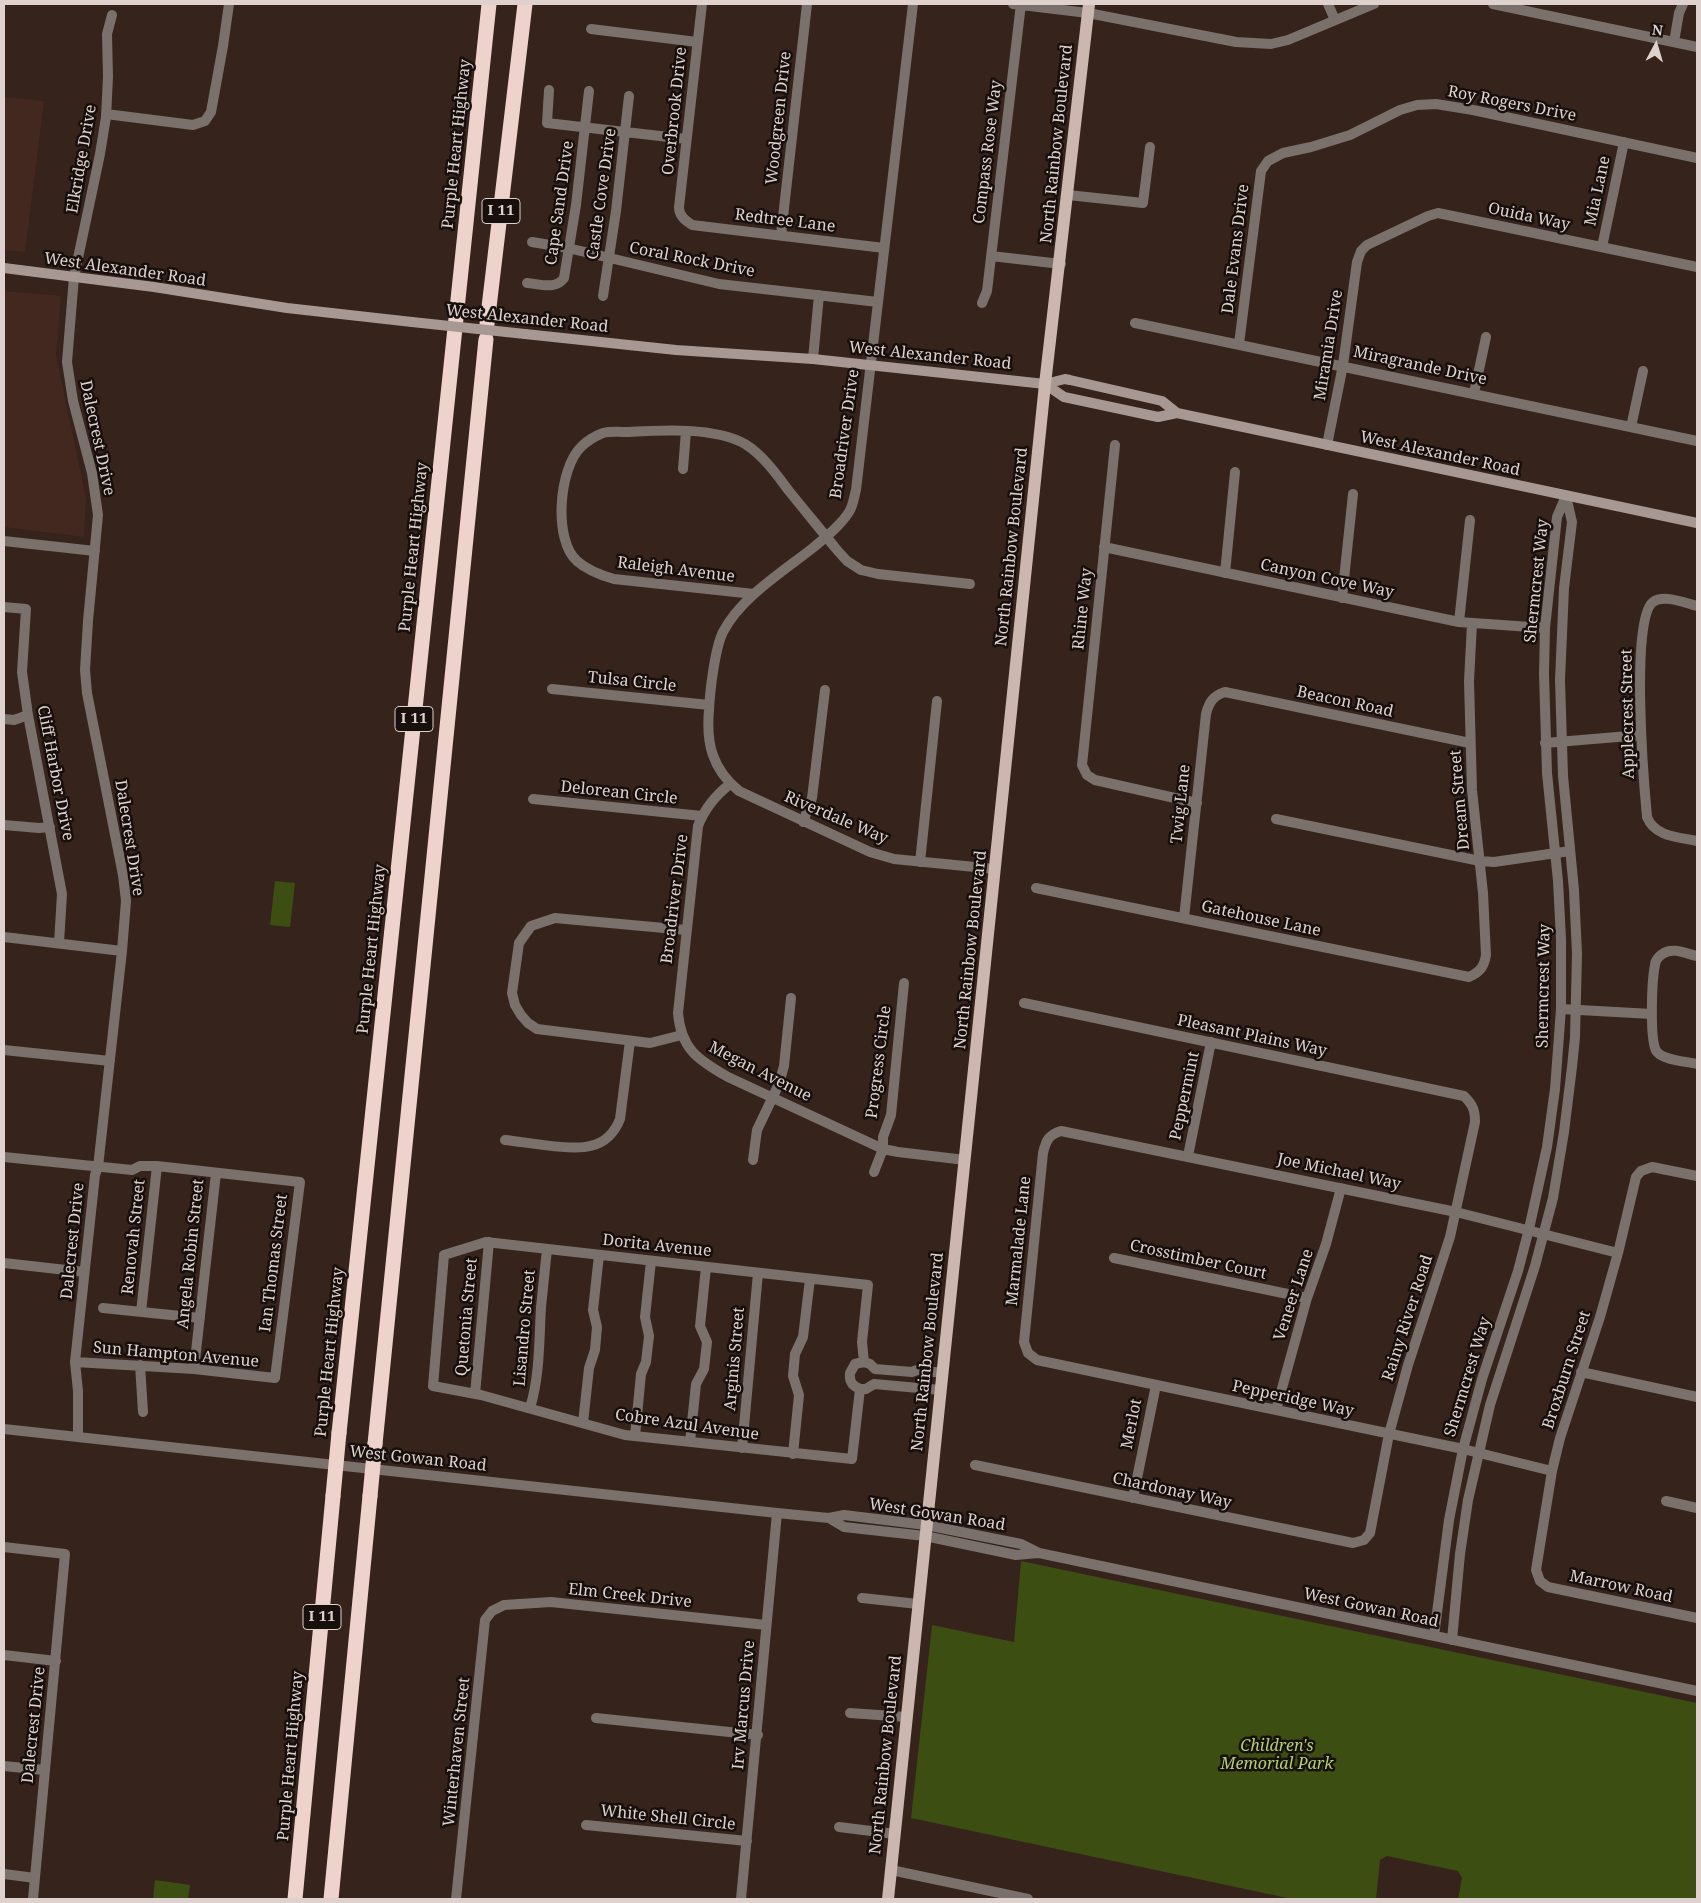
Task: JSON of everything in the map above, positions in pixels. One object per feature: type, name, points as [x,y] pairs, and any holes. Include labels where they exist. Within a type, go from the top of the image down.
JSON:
[{"type":"highway","name":"Purple Heart Highway","points":[[295,1899],[339,1434],[489,4]]},
{"type":"highway","name":"I 11","points":[[487,324],[525,4]]},
{"type":"highway","name":"I 11","points":[[331,1899],[486,339]]},
{"type":"highway","points":[[337,1899],[339,1820]]},
{"type":"main road","name":"North Rainbow Boulevard","points":[[888,1899],[1045,384],[1089,8]]},
{"type":"main road","name":"West Alexander Road","points":[[5,269],[154,287],[288,308],[676,350],[870,364],[1045,384],[1065,379],[1162,401],[1177,413]]},
{"type":"main road","name":"West Alexander Road","points":[[1045,384],[1064,397],[1158,417],[1177,413],[1697,523]]},
{"type":"street","points":[[106,114],[193,125],[205,121],[211,112],[218,77],[228,4]]},
{"type":"street","name":"Overbrook Drive","points":[[684,220],[679,212],[679,207],[702,4]]},
{"type":"street","name":"Woodgreen Drive","points":[[781,235],[807,4]]},
{"type":"street","name":"Broadriver Drive","points":[[682,1035],[678,1013],[698,826],[702,816],[720,792],[730,784],[713,757],[707,732],[714,669],[722,633],[738,610],[754,594],[826,537],[848,513],[856,490],[913,4]]},
{"type":"street","points":[[1018,4],[1089,8],[1252,44],[1271,44],[1288,40],[1374,4]]},
{"type":"street","name":"Compass Rose Way","points":[[982,303],[987,291],[1018,4]]},
{"type":"street","points":[[1328,4],[1336,20]]},
{"type":"street","points":[[1493,4],[1510,5],[1697,47]]},
{"type":"street","points":[[1674,42],[1679,12],[1683,4]]},
{"type":"street","name":"Elkridge Drive","points":[[74,277],[100,154],[106,114],[108,77],[107,34],[112,15]]},
{"type":"street","points":[[592,29],[697,42]]},
{"type":"street","points":[[549,90],[547,123],[686,138]]},
{"type":"street","name":"Cape Sand Drive","points":[[527,283],[553,286],[560,284],[564,278],[576,205],[589,91]]},
{"type":"street","name":"Castle Cove Drive","points":[[602,296],[626,133],[629,96]]},
{"type":"street","name":"Roy Rogers Drive","points":[[1268,160],[1283,153],[1312,147],[1350,135],[1400,110],[1417,105],[1436,104],[1473,110],[1697,158]]},
{"type":"street","name":"Mia Lane","points":[[1602,247],[1624,142]]},
{"type":"street","points":[[1068,195],[1143,204],[1150,147]]},
{"type":"street","name":"Dale Evans Drive","points":[[1239,344],[1261,171],[1268,160]]},
{"type":"street","name":"Ouida Way","points":[[1362,251],[1367,244],[1428,216],[1438,214],[1697,267]]},
{"type":"street","name":"Redtree Lane","points":[[684,220],[692,225],[884,248]]},
{"type":"street","name":"Coral Rock Drive","points":[[532,242],[568,248],[719,284],[878,302]]},
{"type":"street","name":"Miramia Drive","points":[[1327,444],[1343,365],[1357,262],[1362,251]]},
{"type":"street","points":[[990,256],[1060,264]]},
{"type":"street","name":"Dalecrest Drive","points":[[74,277],[66,362],[73,401],[92,473],[98,514],[85,670],[87,693],[123,875],[126,901],[110,1061],[98,1168],[95,1175],[75,1362],[78,1390],[78,1437]]},
{"type":"street","points":[[813,359],[819,295]]},
{"type":"street","name":"Miragrande Drive","points":[[1135,323],[1343,365],[1697,441]]},
{"type":"street","points":[[1474,393],[1486,337]]},
{"type":"street","points":[[1631,427],[1643,371]]},
{"type":"street","points":[[683,468],[686,431],[728,437],[746,445],[769,466],[847,561],[862,570],[878,574],[970,584]]},
{"type":"street","name":"Raleigh Avenue","points":[[686,431],[605,433],[594,437],[580,448],[571,460],[565,479],[562,531],[569,550],[576,560],[596,574],[614,579],[754,594]]},
{"type":"street","name":"Rhine Way","points":[[1115,445],[1082,765],[1088,775],[1095,780],[1197,803]]},
{"type":"street","points":[[1225,574],[1235,472]]},
{"type":"street","points":[[1342,598],[1353,494]]},
{"type":"street","name":"Shermcrest Way","points":[[1434,1636],[1450,1512],[1463,1449],[1484,1372],[1516,1278],[1540,1182],[1551,1118],[1561,1008],[1561,939],[1545,743],[1545,628],[1557,517],[1566,496]]},
{"type":"street","name":"Shermcrest Way","points":[[1452,1640],[1460,1554],[1468,1500],[1497,1381],[1524,1302],[1553,1198],[1573,1059],[1577,954],[1574,890],[1561,742],[1560,651],[1564,588],[1572,522],[1566,496]]},
{"type":"street","points":[[1459,622],[1470,520]]},
{"type":"street","points":[[4,541],[95,551]]},
{"type":"street","name":"Canyon Cove Way","points":[[1104,547],[1459,622],[1545,628]]},
{"type":"street","name":"Applecrest Street","points":[[1697,606],[1662,598],[1652,602],[1643,622],[1640,677],[1641,735],[1647,817],[1650,826],[1658,832],[1697,841]]},
{"type":"street","name":"Cliff Harbor Drive","points":[[4,607],[26,609],[22,672],[28,715],[62,894],[59,943]]},
{"type":"street","name":"Dream Street","points":[[1472,624],[1469,681],[1470,743],[1472,790],[1484,893],[1486,955],[1484,965],[1479,972]]},
{"type":"street","name":"Tulsa Circle","points":[[552,689],[709,705]]},
{"type":"street","points":[[803,822],[812,798],[825,690]]},
{"type":"street","name":"Beacon Road","points":[[1215,695],[1225,692],[1470,743]]},
{"type":"street","name":"Twig Lane","points":[[1184,918],[1206,714],[1209,703],[1215,695]]},
{"type":"street","points":[[920,862],[937,701]]},
{"type":"street","points":[[4,719],[14,720],[28,715]]},
{"type":"street","points":[[1545,743],[1641,735]]},
{"type":"street","name":"Riverdale Way","points":[[730,784],[739,791],[870,852],[894,859],[995,869]]},
{"type":"street","name":"Delorean Circle","points":[[534,799],[702,816]]},
{"type":"street","points":[[1276,819],[1494,862],[1570,851]]},
{"type":"street","points":[[4,825],[50,827]]},
{"type":"street","name":"Gatehouse Lane","points":[[1036,888],[1469,977],[1479,972]]},
{"type":"street","points":[[682,1035],[650,1043],[537,1029],[521,1015],[515,1005],[512,993],[519,943],[531,926],[555,918],[686,930]]},
{"type":"street","points":[[4,936],[122,951]]},
{"type":"street","points":[[1697,956],[1670,950],[1662,954],[1655,963],[1652,1014],[1652,1041],[1656,1050],[1662,1056],[1697,1064]]},
{"type":"street","name":"Progress Circle","points":[[874,1172],[883,1149],[883,1137],[891,1115],[904,983]]},
{"type":"street","points":[[753,1160],[757,1130],[779,1084],[784,1066],[791,998]]},
{"type":"street","name":"Pleasant Plains Way","points":[[1024,1003],[1464,1096],[1472,1104]]},
{"type":"street","points":[[1561,1008],[1652,1014]]},
{"type":"street","name":"Megan Avenue","points":[[682,1035],[696,1057],[706,1065],[883,1149],[965,1160]]},
{"type":"street","points":[[505,1140],[571,1147],[590,1147],[610,1136],[620,1119],[630,1041]]},
{"type":"street","name":"Peppermint","points":[[1188,1156],[1211,1042]]},
{"type":"street","points":[[4,1050],[110,1061]]},
{"type":"street","name":"Rainy River Road","points":[[1364,1540],[1370,1533],[1389,1434],[1408,1365],[1450,1237],[1475,1122],[1475,1112],[1472,1104]]},
{"type":"street","name":"Joe Michael Way","points":[[1052,1134],[1061,1131],[1188,1156],[1456,1212],[1618,1252]]},
{"type":"street","name":"Marmalade Lane","points":[[1028,1353],[1024,1342],[1043,1153],[1046,1141],[1052,1134]]},
{"type":"street","points":[[4,1157],[98,1168],[132,1170],[140,1166],[157,1166],[216,1173]]},
{"type":"street","name":"Renovah Street","points":[[141,1312],[157,1166]]},
{"type":"street","name":"Broxburn Street","points":[[1540,1581],[1536,1570],[1552,1471],[1560,1438],[1600,1317],[1636,1178],[1641,1171],[1652,1167],[1697,1176]]},
{"type":"street","name":"Ian Thomas Street","points":[[216,1173],[300,1182],[275,1378]]},
{"type":"street","name":"Angela Robin Street","points":[[194,1369],[216,1173]]},
{"type":"street","name":"Veneer Lane","points":[[1276,1410],[1307,1298],[1326,1244],[1341,1188]]},
{"type":"street","name":"Dorita Avenue","points":[[433,1386],[444,1255],[489,1242],[868,1285],[862,1342],[864,1362]]},
{"type":"street","name":"Quetonia Street","points":[[475,1394],[489,1242]]},
{"type":"street","name":"Lisandro Street","points":[[530,1408],[534,1393],[539,1351],[541,1307],[548,1249]]},
{"type":"street","points":[[583,1423],[589,1368],[596,1342],[597,1327],[593,1310],[599,1255]]},
{"type":"street","name":"Crosstimber Court","points":[[1114,1258],[1307,1298]]},
{"type":"street","points":[[635,1436],[641,1374],[646,1362],[648,1336],[645,1317],[651,1261]]},
{"type":"street","points":[[4,1263],[84,1272]]},
{"type":"street","points":[[690,1442],[696,1384],[704,1369],[707,1342],[700,1326],[706,1267]]},
{"type":"street","name":"Arginis Street","points":[[742,1448],[758,1273]]},
{"type":"street","points":[[794,1454],[799,1395],[793,1376],[794,1362],[795,1354],[803,1338],[810,1278]]},
{"type":"street","points":[[103,1308],[200,1318]]},
{"type":"street","name":"Pepperidge Way","points":[[1028,1353],[1037,1360],[1463,1449],[1552,1471]]},
{"type":"street","name":"Sun Hampton Avenue","points":[[75,1362],[194,1369],[275,1378]]},
{"type":"street","points":[[941,1390],[874,1384],[866,1389],[860,1389],[851,1382],[850,1373],[855,1364],[864,1362],[870,1364],[875,1369],[943,1373]]},
{"type":"street","points":[[140,1365],[143,1412]]},
{"type":"street","points":[[1581,1372],[1697,1397]]},
{"type":"street","name":"Merlot","points":[[1133,1498],[1156,1385]]},
{"type":"street","name":"Cobre Azul Avenue","points":[[433,1386],[475,1394],[635,1436],[852,1459],[860,1389]]},
{"type":"street","name":"West Gowan Road","points":[[4,1430],[778,1513],[829,1518],[844,1515],[925,1531],[1021,1544],[1039,1553],[1697,1691]]},
{"type":"street","name":"Chardonay Way","points":[[975,1465],[1353,1543],[1364,1540]]},
{"type":"street","points":[[1666,1501],[1697,1508]]},
{"type":"street","name":"Irv Marcus Drive","points":[[741,1899],[778,1513]]},
{"type":"street","name":"Dalecrest Drive","points":[[4,1547],[66,1554],[33,1899]]},
{"type":"street","name":"Marrow Road","points":[[1540,1581],[1548,1587],[1697,1618]]},
{"type":"street","points":[[862,1598],[918,1604]]},
{"type":"street","name":"Elm Creek Drive","points":[[492,1611],[504,1605],[551,1602],[766,1625]]},
{"type":"street","name":"Winterhaven Street","points":[[456,1899],[485,1620],[492,1611]]},
{"type":"street","points":[[4,1655],[56,1661]]},
{"type":"street","points":[[850,1713],[907,1717]]},
{"type":"street","points":[[596,1718],[758,1735]]},
{"type":"street","points":[[4,1766],[44,1770]]},
{"type":"street","name":"White Shell Circle","points":[[586,1825],[747,1841]]},
{"type":"street","points":[[839,1827],[895,1834]]},
{"type":"street","points":[[891,1870],[1028,1899]]},
{"type":"street","points":[[4,1874],[35,1878]]},
{"type":"shaded area","points":[[4,97],[44,101],[25,252],[4,250]]},
{"type":"shaded area","points":[[4,291],[61,296],[56,355],[86,498],[84,537],[4,527]]},
{"type":"green space","points":[[275,881],[295,883],[290,927],[270,925]]},
{"type":"green space","name":"Children's Memorial Park","points":[[1021,1561],[1697,1703],[1697,1899],[1458,1899],[1462,1878],[1458,1871],[1387,1856],[1380,1860],[1376,1899],[1292,1899],[911,1818],[932,1625],[1014,1642]]},
{"type":"green space","points":[[155,1880],[190,1885],[188,1899],[153,1899]]}]
